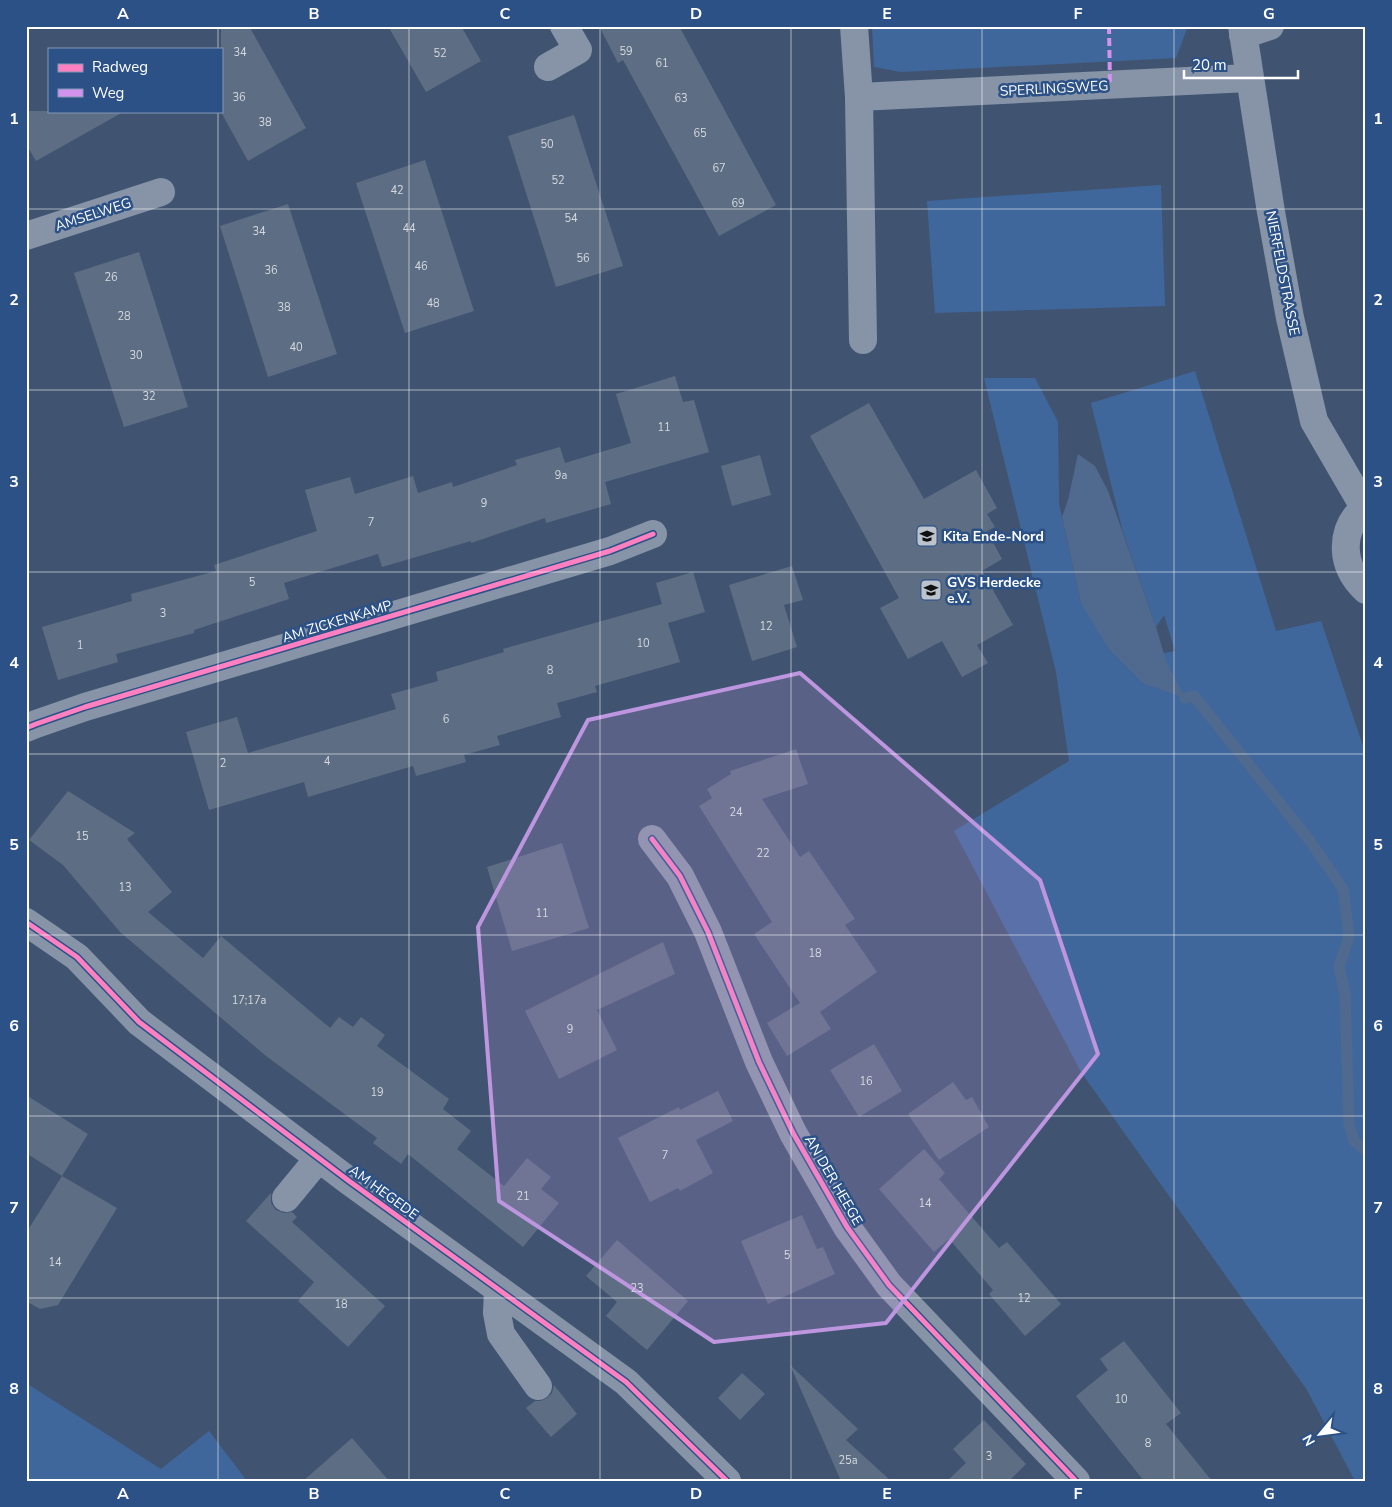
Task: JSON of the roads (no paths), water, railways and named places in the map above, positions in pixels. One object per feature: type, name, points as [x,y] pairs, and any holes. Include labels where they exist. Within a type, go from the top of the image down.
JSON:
[{"type":"street","points":[[548,67],[578,50],[564,26]]},
{"type":"street","points":[[854,26],[859,97],[863,340]]},
{"type":"street","points":[[1242,31],[1270,26]]},
{"type":"street","name":"NIERFELDSTRASSE","points":[[1242,31],[1290,318],[1314,421],[1365,507],[1351,522],[1345,540],[1345,549],[1352,575],[1366,590]]},
{"type":"street","name":"SPERLINGSWEG","points":[[859,97],[1249,78]]},
{"type":"street","name":"AMSELWEG","points":[[26,236],[161,192]]},
{"type":"street","name":"AM ZICKENKAMP","points":[[26,728],[84,707],[610,551],[653,534]]},
{"type":"street","name":"AN DER HEEGE","points":[[652,839],[680,876],[708,932],[759,1062],[793,1133],[848,1228],[889,1285],[1076,1481]]},
{"type":"street","name":"AM HEGEDE","points":[[26,922],[77,956],[139,1022],[319,1158],[626,1382],[727,1481]]},
{"type":"street","points":[[286,1198],[319,1158]]},
{"type":"street","points":[[498,1289],[497,1313],[501,1334],[538,1386]]},
{"type":"waterway","points":[[1185,698],[1194,696],[1310,841],[1343,889],[1349,936],[1339,967],[1345,994],[1349,1124],[1354,1141],[1366,1151]]},
{"type":"place","name":"Kita Ende-Nord","points":[[927,536]]},
{"type":"place","name":"GVS Herdecke e.V.","points":[[931,590]]}]
